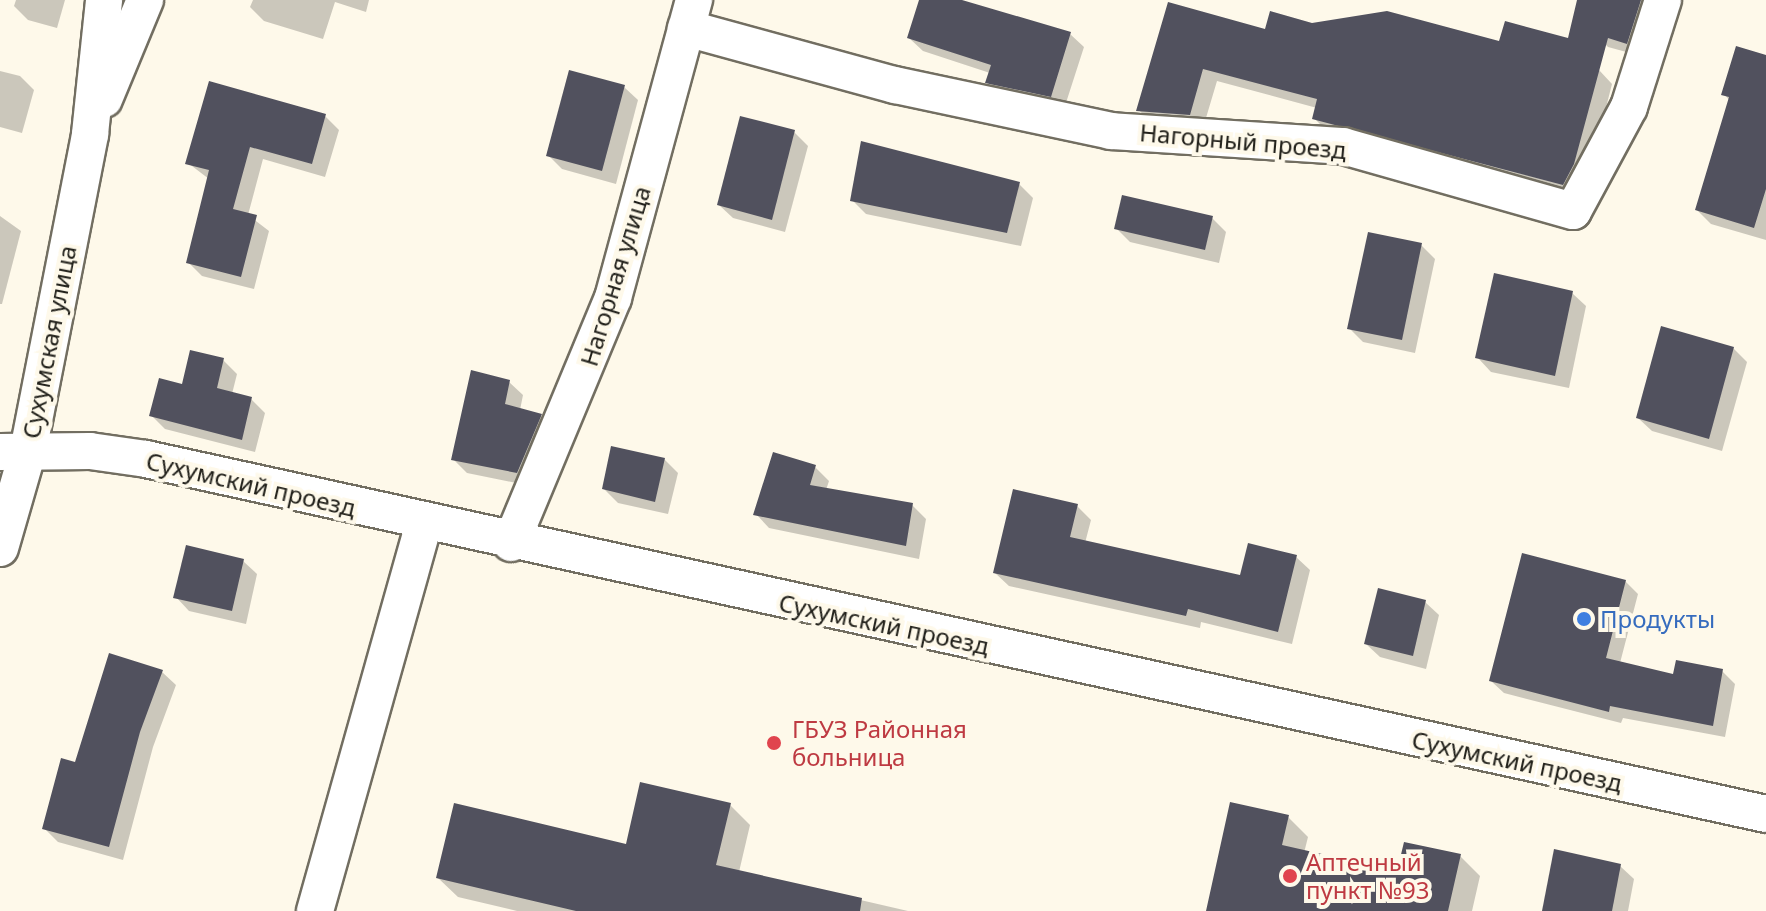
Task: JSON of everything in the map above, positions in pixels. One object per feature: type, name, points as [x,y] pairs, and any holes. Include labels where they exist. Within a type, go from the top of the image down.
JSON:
[{"type":"street","name":"Сухумская улица","points":[[0,548],[14,451],[90,134],[104,0]]},
{"type":"street","name":"Сухумская улица","points":[[90,134],[145,0]]},
{"type":"street","name":"Нагорный проезд","points":[[690,14],[895,85],[1111,131],[1343,146],[1573,211],[1629,107],[1663,0]]},
{"type":"street","name":"Нагорная улица","points":[[511,543],[613,298],[690,14]]},
{"type":"street","name":"Сухумский проезд","points":[[14,451],[90,451],[146,459],[511,543],[1766,814]]},
{"type":"street","points":[[315,911],[424,523]]},
{"type":"building","points":[[919,0],[962,0],[1071,32],[1051,97],[985,83],[991,65],[907,38]]},
{"type":"building","points":[[1577,0],[1641,0],[1627,44],[1608,38],[1574,164],[1563,185],[1312,119],[1317,99],[1203,69],[1190,115],[1136,111],[1168,2],[1265,29],[1270,11],[1312,23],[1387,11],[1499,41],[1505,21],[1568,38]]},
{"type":"building","points":[[1736,46],[1766,55],[1766,189],[1754,228],[1695,210],[1729,97],[1721,95]]},
{"type":"building","points":[[569,70],[625,85],[602,171],[546,156]]},
{"type":"building","points":[[209,81],[326,114],[312,164],[250,147],[233,209],[257,215],[241,277],[186,263],[209,170],[185,164]]},
{"type":"building","points":[[740,116],[795,130],[772,220],[717,205]]},
{"type":"building","points":[[861,141],[1020,182],[1007,233],[850,201]]},
{"type":"building","points":[[1122,195],[1213,216],[1205,250],[1114,229]]},
{"type":"building","points":[[1368,232],[1422,243],[1402,340],[1347,329]]},
{"type":"building","points":[[1494,273],[1573,291],[1555,376],[1475,358]]},
{"type":"building","points":[[1661,326],[1734,347],[1709,439],[1636,418]]},
{"type":"building","points":[[190,350],[224,358],[217,388],[252,397],[242,440],[149,416],[159,378],[182,384]]},
{"type":"building","points":[[471,370],[510,380],[505,404],[542,414],[517,473],[451,460]]},
{"type":"building","points":[[611,446],[665,458],[655,502],[602,489]]},
{"type":"building","points":[[773,452],[816,465],[810,485],[913,503],[906,546],[753,515]]},
{"type":"building","points":[[1013,489],[1078,504],[1070,537],[1240,575],[1248,543],[1297,555],[1278,632],[1188,609],[1186,616],[993,573]]},
{"type":"building","points":[[186,545],[244,559],[232,611],[173,598]]},
{"type":"building","points":[[1522,553],[1626,580],[1606,658],[1673,674],[1676,660],[1723,669],[1713,726],[1610,706],[1609,712],[1489,681]]},
{"type":"building","points":[[1378,588],[1426,600],[1413,656],[1364,644]]},
{"type":"building","points":[[109,653],[163,670],[140,732],[109,847],[42,829],[61,758],[75,762]]},
{"type":"building","points":[[640,782],[731,803],[716,865],[862,898],[860,911],[576,911],[436,878],[454,803],[626,844]]},
{"type":"building","points":[[1230,802],[1289,815],[1282,845],[1397,871],[1404,842],[1461,854],[1448,911],[1206,911]]},
{"type":"building","points":[[1554,849],[1621,864],[1612,911],[1542,911]]},
{"type":"place","name":"Продукты","points":[[1584,619]]},
{"type":"place","name":"ГБУЗ Районная больница","points":[[774,743]]},
{"type":"place","name":"Аптечный пункт №93","points":[[1290,876]]}]
